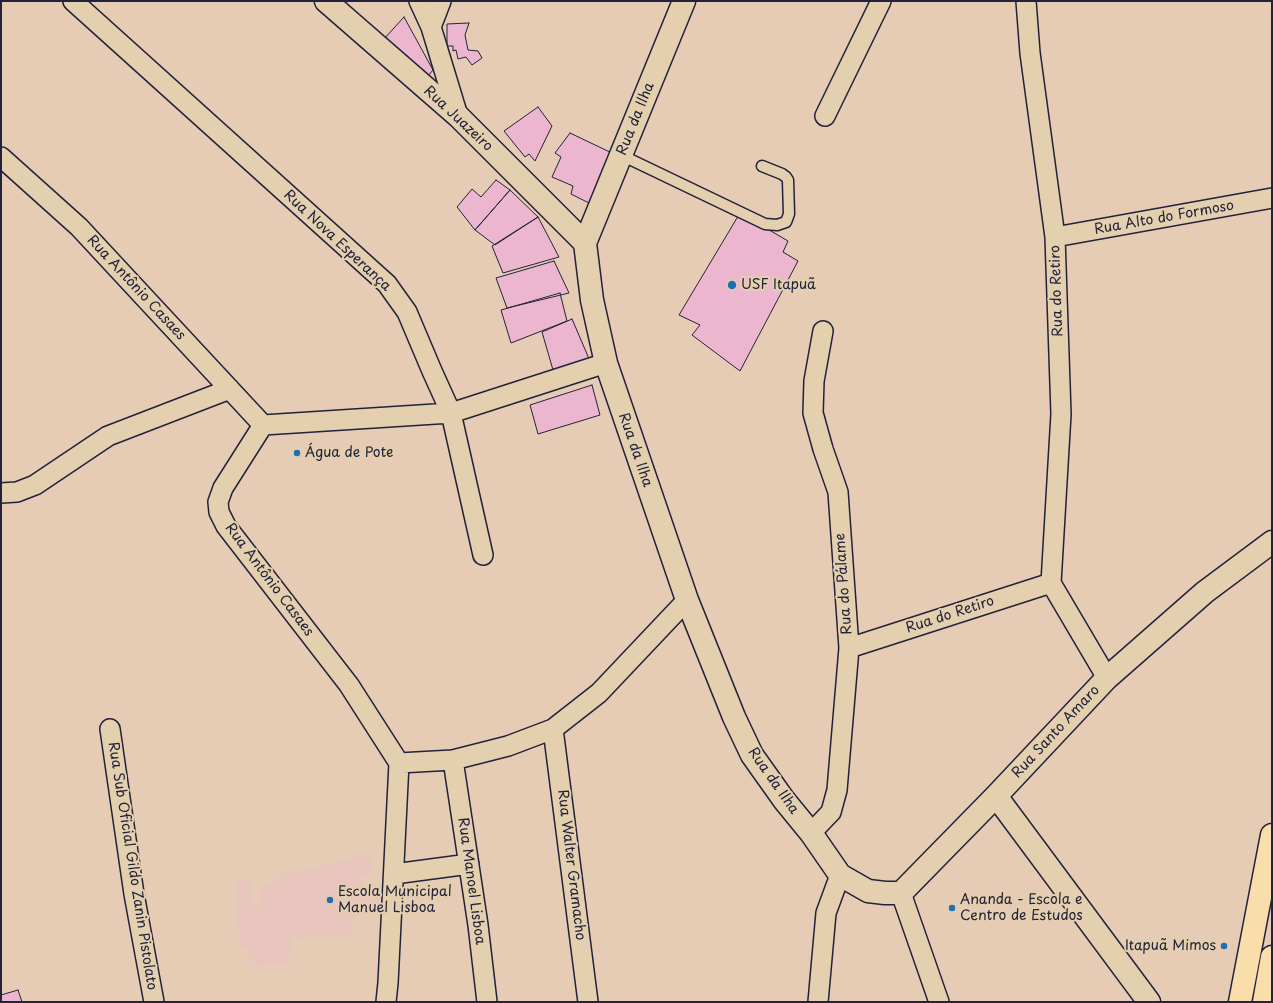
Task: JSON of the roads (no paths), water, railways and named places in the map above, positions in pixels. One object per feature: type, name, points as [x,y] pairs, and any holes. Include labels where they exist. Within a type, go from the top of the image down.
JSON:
[{"type":"main road","name":"Rua Juazeiro","points":[[326,1],[458,116],[585,242]]},
{"type":"main road","name":"Rua da Ilha","points":[[684,1],[585,242],[592,300],[606,363],[686,600],[734,717],[752,755],[784,800],[811,833],[840,875]]},
{"type":"main road","name":"Rua Santo Amaro","points":[[901,893],[1108,678],[1206,592],[1272,542]]},
{"type":"main road","points":[[996,796],[1149,1002]]},
{"type":"main road","points":[[1240,1002],[1272,835]]},
{"type":"main road","points":[[840,875],[868,890],[885,893],[901,893]]},
{"type":"main road","points":[[1264,1002],[1272,957]]},
{"type":"street","name":"Rua Nova Esperança","points":[[73,1],[387,284],[407,312],[451,413],[483,555]]},
{"type":"street","points":[[419,1],[431,27],[458,116]]},
{"type":"street","points":[[431,27],[441,1]]},
{"type":"street","points":[[825,116],[881,1]]},
{"type":"street","name":"Rua do Retiro","points":[[849,648],[1051,583],[1061,414],[1055,237],[1030,53],[1026,1]]},
{"type":"street","name":"Rua Antônio Casaes","points":[[1,157],[79,227],[263,426],[223,488],[218,502],[219,512],[226,526],[349,685],[399,763]]},
{"type":"street","name":"Rua Alto do Formoso","points":[[1055,237],[1272,198]]},
{"type":"street","name":"Rua do Pálame","points":[[811,833],[832,812],[837,790],[849,648],[838,492],[822,449],[813,413],[814,381],[822,331]]},
{"type":"street","points":[[263,426],[451,413],[606,363]]},
{"type":"street","points":[[1,493],[17,492],[36,485],[108,436],[230,389]]},
{"type":"street","points":[[1051,583],[1108,678]]},
{"type":"street","points":[[386,1002],[399,763],[453,760],[508,746],[553,729],[599,693],[686,600]]},
{"type":"street","name":"Rua Sub Oficial Gildo Zanin Pistolato","points":[[110,729],[134,894],[154,1002]]},
{"type":"street","name":"Rua Walter Gramacho","points":[[553,729],[588,1002]]},
{"type":"street","name":"Rua Manoel Lisboa","points":[[453,760],[469,864],[487,1002]]},
{"type":"street","points":[[394,874],[469,864]]},
{"type":"street","points":[[818,1002],[826,913],[840,875]]},
{"type":"street","points":[[901,893],[939,1002]]},
{"type":"lane","points":[[621,155],[765,224],[777,225],[786,222],[789,214],[788,180],[782,174],[762,166]]},
{"type":"place","name":"USF Itapuã","points":[[732,285]]},
{"type":"place","name":"Água de Pote","points":[[297,453]]},
{"type":"place","name":"Escola Municipal Manuel Lisboa","points":[[330,900]]},
{"type":"place","name":"Ananda - Escola e Centro de Estudos","points":[[952,908]]},
{"type":"place","name":"Itapuã Mimos","points":[[1224,946]]}]
